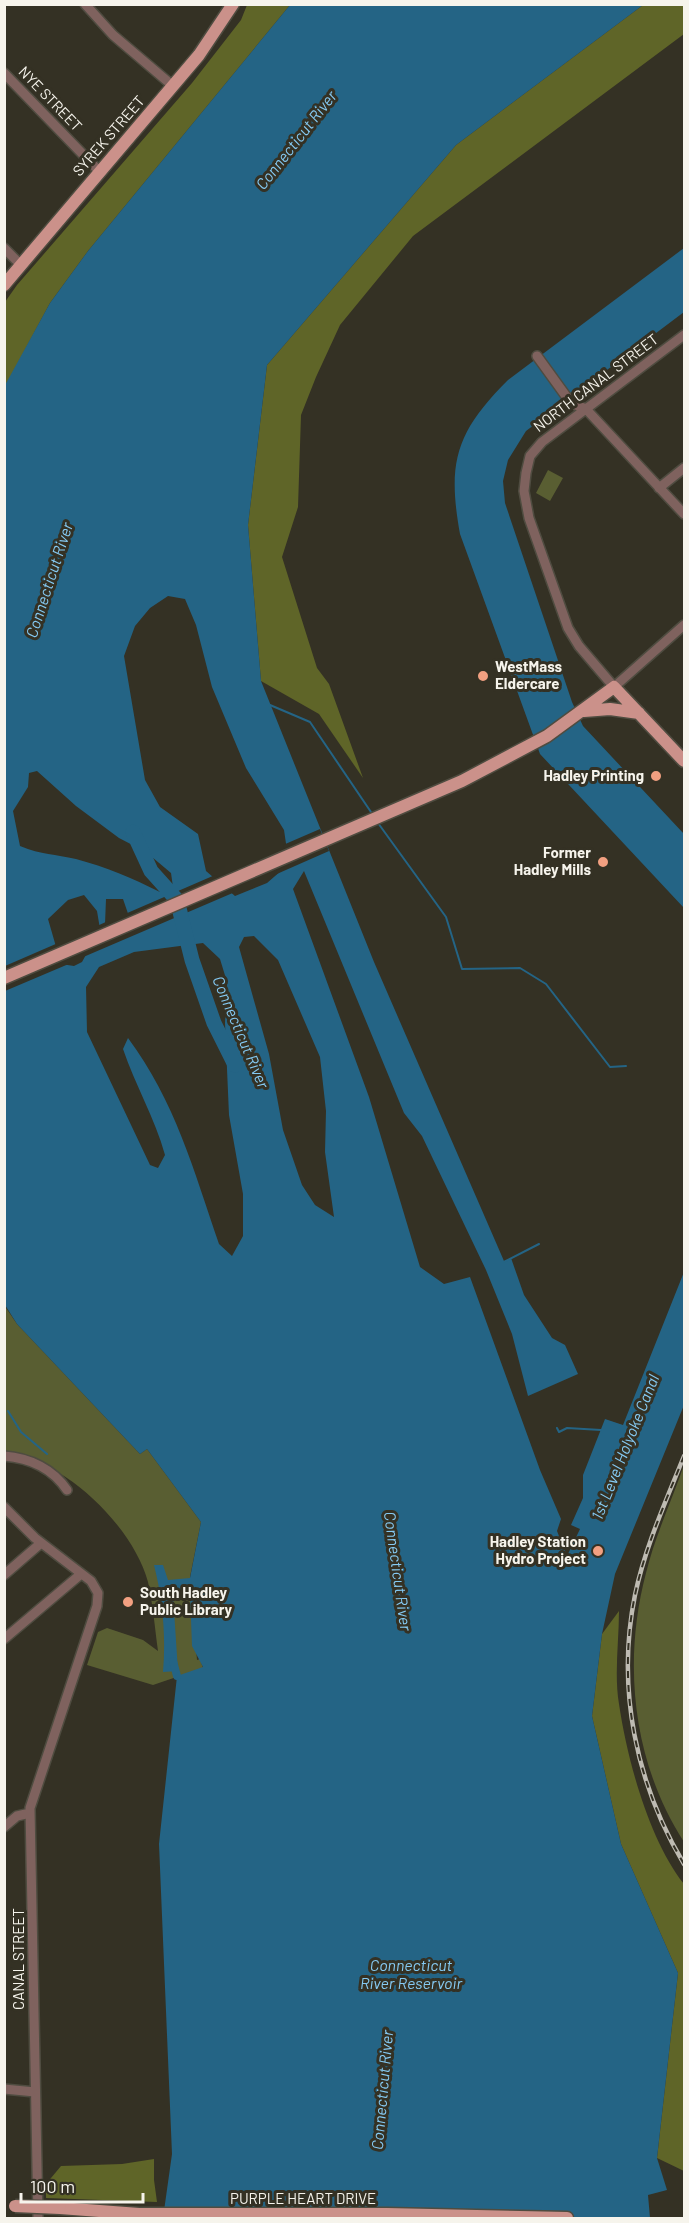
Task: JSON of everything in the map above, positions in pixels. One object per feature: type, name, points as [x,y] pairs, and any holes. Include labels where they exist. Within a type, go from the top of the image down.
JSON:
[{"type":"main road","name":"SYREK STREET","points":[[4,285],[213,38],[233,4]]},
{"type":"main road","points":[[4,978],[462,781],[529,746],[582,712],[614,687],[682,753]]},
{"type":"main road","points":[[582,712],[610,709],[639,713]]},
{"type":"main road","name":"PURPLE HEART DRIVE","points":[[10,2205],[139,2214],[387,2214],[567,2218]]},
{"type":"street","points":[[85,4],[113,35],[173,86]]},
{"type":"street","name":"NYE STREET","points":[[4,73],[99,171]]},
{"type":"street","points":[[4,248],[21,265]]},
{"type":"street","name":"NORTH CANAL STREET","points":[[614,687],[579,646],[568,628],[529,518],[524,491],[530,456],[542,442],[684,335]]},
{"type":"street","points":[[537,356],[569,400],[586,409],[684,514]]},
{"type":"street","points":[[659,488],[684,468]]},
{"type":"street","points":[[614,687],[663,647],[684,625]]},
{"type":"street","points":[[4,1456],[41,1466],[61,1482],[67,1490]]},
{"type":"street","points":[[4,1507],[41,1543],[81,1574],[4,1639]]},
{"type":"street","points":[[4,1575],[41,1543]]},
{"type":"street","name":"CANAL STREET","points":[[38,2218],[34,1888],[30,1812],[98,1600],[94,1586],[81,1574]]},
{"type":"street","points":[[4,1827],[17,1816],[30,1812]]},
{"type":"street","points":[[4,2089],[35,2092]]},
{"type":"green space","points":[[247,5],[290,5],[88,251],[50,303],[5,387],[5,302],[17,285],[192,83],[241,20]]},
{"type":"green space","points":[[643,5],[684,5],[684,34],[413,236],[340,325],[301,415],[298,507],[282,557],[317,668],[329,684],[363,778],[319,714],[261,681],[248,525],[267,365],[456,145]]},
{"type":"green space","points":[[548,470],[563,478],[550,501],[536,493]]},
{"type":"green space","points":[[4,1305],[17,1324],[140,1454],[147,1449],[201,1522],[190,1577],[197,1660],[200,1659],[203,1668],[153,1685],[87,1665],[98,1632],[107,1628],[143,1640],[158,1651],[148,1582],[140,1561],[127,1539],[93,1498],[50,1467],[5,1453]]},
{"type":"green space","points":[[684,1465],[684,1842],[653,1779],[643,1746],[634,1677],[639,1607],[646,1573]]},
{"type":"green space","points":[[619,1611],[618,1693],[628,1749],[650,1822],[671,1866],[684,1884],[684,2171],[657,2158],[678,1973],[621,1844],[592,1716],[602,1634]]},
{"type":"green space","points":[[154,2159],[157,2202],[46,2198],[46,2184],[61,2166],[122,2164]]},
{"type":"water","points":[[290,5],[643,5],[456,145],[267,365],[248,525],[261,681],[374,962],[504,1261],[511,1258],[524,1295],[552,1338],[565,1345],[578,1374],[528,1396],[512,1334],[486,1270],[422,1136],[404,1113],[304,871],[293,889],[369,1097],[420,1267],[444,1284],[470,1277],[540,1470],[561,1519],[557,1531],[567,1556],[580,1529],[571,1525],[583,1498],[583,1475],[605,1419],[623,1425],[684,1272],[684,1405],[615,1574],[602,1634],[592,1716],[621,1844],[678,1973],[657,2158],[667,2190],[648,2195],[650,2218],[163,2218],[172,2154],[159,1844],[177,1676],[203,1667],[192,1646],[190,1593],[173,1595],[178,1671],[163,1672],[163,1618],[154,1565],[163,1565],[168,1580],[190,1578],[201,1522],[147,1449],[140,1454],[17,1324],[5,1305],[4,387],[50,303],[88,251]],"holes":[[[168,596],[185,599],[196,625],[212,687],[246,768],[284,830],[289,864],[267,883],[235,896],[206,871],[198,834],[160,807],[145,780],[124,656],[135,626],[150,608]],[[37,771],[76,806],[119,838],[146,852],[171,873],[173,887],[160,892],[98,866],[20,846],[13,811],[28,787],[29,773]],[[84,895],[97,911],[100,929],[82,962],[74,966],[61,964],[48,919],[68,900]],[[106,899],[123,899],[134,931],[116,939],[105,924]],[[254,936],[278,960],[320,1057],[326,1111],[325,1152],[334,1217],[315,1205],[302,1185],[283,1130],[269,1054],[239,947],[244,937]],[[203,943],[220,959],[227,982],[225,1023],[229,1115],[243,1194],[243,1236],[232,1256],[219,1244],[182,1137],[159,1086],[144,1062],[128,1038],[123,1049],[165,1155],[158,1168],[150,1165],[87,1032],[86,987],[99,967],[134,952]]]},
{"type":"water","points":[[684,248],[684,312],[526,431],[508,460],[503,481],[505,503],[572,702],[583,726],[684,834],[684,908],[540,754],[460,534],[455,487],[456,467],[467,433],[490,399],[508,380]]},
{"type":"pier","points":[[320,829],[329,851],[270,877],[286,863],[283,845]]},
{"type":"pier","points":[[215,875],[235,892],[81,958],[97,926],[108,921],[117,936],[131,930],[125,914]]},
{"type":"pier","points":[[58,943],[63,961],[71,963],[5,991],[5,966]]},
{"type":"waterway","points":[[270,705],[310,722],[373,815]]},
{"type":"waterway","points":[[378,823],[446,917],[462,969],[520,968],[546,984],[610,1067],[626,1066]]},
{"type":"waterway","name":"Connecticut River","points":[[133,832],[151,871],[177,900],[192,960],[214,1023],[235,1065]]},
{"type":"waterway","points":[[504,1262],[539,1244]]},
{"type":"waterway","points":[[8,1411],[21,1432],[47,1454]]},
{"type":"waterway","points":[[557,1428],[559,1432],[567,1428],[601,1430]]},
{"type":"waterway","points":[[173,1661],[177,1676]]},
{"type":"railway","points":[[684,1456],[656,1524],[639,1577],[630,1630],[628,1665],[629,1700],[642,1768],[653,1801],[684,1864]]},
{"type":"place","name":"WestMass Eldercare","points":[[483,676]]},
{"type":"place","name":"Hadley Printing","points":[[656,776]]},
{"type":"place","name":"Former Hadley Mills","points":[[603,862]]},
{"type":"place","name":"Hadley Station Hydro Project","points":[[598,1551]]},
{"type":"place","name":"South Hadley Public Library","points":[[128,1602]]},
{"type":"water label","name":"1st Level Holyoke Canal","points":[[625,1447]]},
{"type":"water label","name":"Connecticut River Reservoir","points":[[411,1974]]}]
